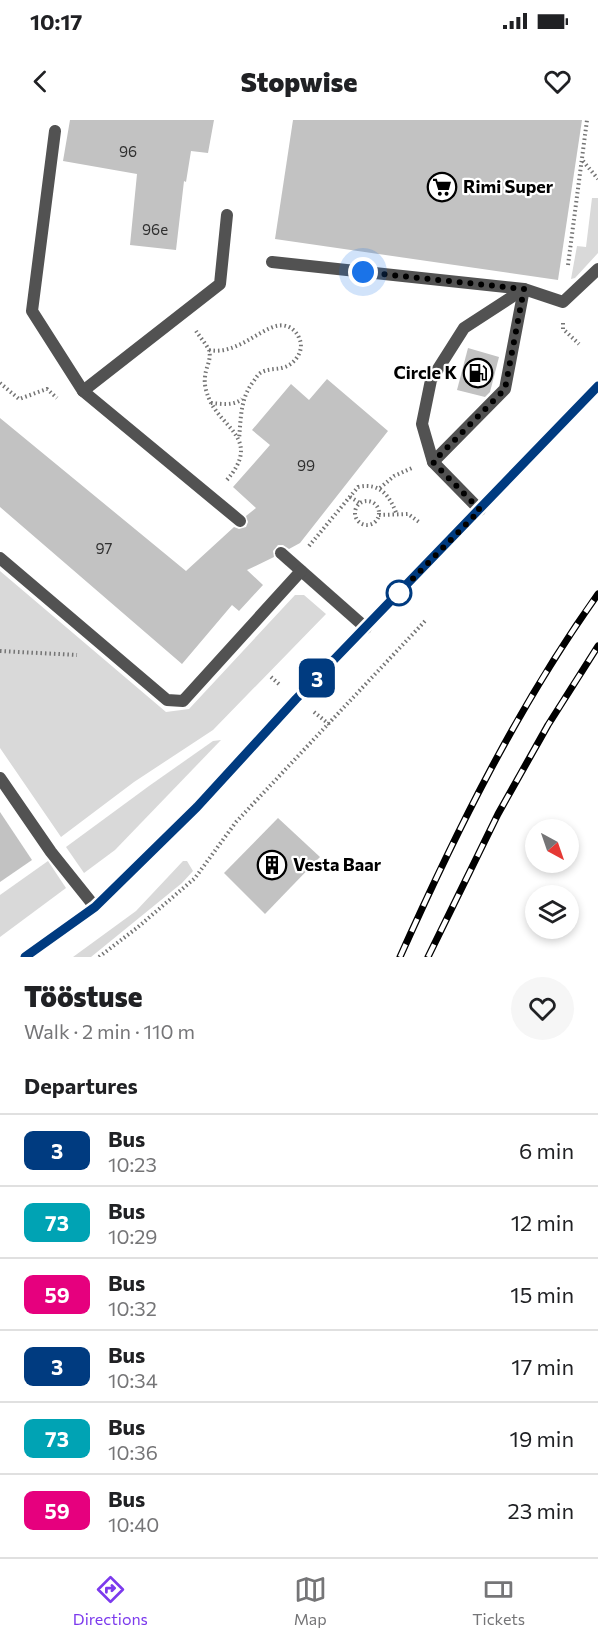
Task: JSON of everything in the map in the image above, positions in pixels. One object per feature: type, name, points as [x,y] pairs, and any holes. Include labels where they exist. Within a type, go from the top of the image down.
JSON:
[{"type":"street","points":[[55,131],[32,311],[83,391],[240,521]]},
{"type":"street","points":[[83,391],[220,284],[227,215]]},
{"type":"street","points":[[272,262],[524,289],[563,302],[598,269]]},
{"type":"street","points":[[433,460],[505,389],[524,289]]},
{"type":"street","points":[[480,510],[433,460],[422,424],[432,380],[464,328],[524,289]]},
{"type":"street","points":[[25,957],[95,907],[197,807],[296,699],[598,386]]},
{"type":"street","points":[[281,553],[366,628]]},
{"type":"street","points":[[0,558],[167,700],[183,701],[297,568]]},
{"type":"street","points":[[0,778],[51,852],[95,907]]},
{"type":"path","points":[[567,272],[587,120]]},
{"type":"path","points":[[582,160],[598,179]]},
{"type":"path","points":[[184,312],[208,350],[210,358],[204,378],[211,403],[234,430],[239,440]]},
{"type":"path","points":[[208,350],[219,352],[243,345],[270,328],[280,325],[288,326],[298,334],[302,344],[300,354],[291,364],[283,368],[268,369],[259,374],[238,402],[211,403]]},
{"type":"path","points":[[0,382],[19,399],[47,389],[65,404]]},
{"type":"path","points":[[212,497],[232,475],[241,454],[239,440],[243,398]]},
{"type":"path","points":[[380,488],[394,476],[433,460]]},
{"type":"path","points":[[297,568],[358,487],[366,485],[380,488],[393,503],[397,514]]},
{"type":"path","points":[[350,497],[360,503],[371,502],[377,507],[379,515]]},
{"type":"path","points":[[360,503],[355,514],[361,523],[372,524],[379,515],[397,514],[408,514],[419,522]]},
{"type":"path","points":[[99,957],[195,878],[236,822],[426,620]]},
{"type":"path","points":[[0,651],[114,657]]},
{"type":"shaded area","points":[[592,198],[598,198],[598,253],[575,278],[571,279],[577,246],[586,247]]},
{"type":"shaded area","points":[[0,571],[166,712],[189,709],[295,595],[304,595],[326,614],[213,730],[134,782],[61,837],[0,748]]},
{"type":"shaded area","points":[[221,740],[115,850],[84,873],[66,847],[213,741]]},
{"type":"shaded area","points":[[48,861],[66,888],[0,937],[0,895]]},
{"type":"shaded area","points":[[183,861],[187,861],[193,871],[182,883],[91,957],[73,957],[136,911]]},
{"type":"building","points":[[70,120],[214,120],[208,153],[191,151],[186,182],[184,181],[176,250],[130,245],[137,174],[63,161]]},
{"type":"building","points":[[293,120],[582,120],[558,280],[275,239]]},
{"type":"building","name":"Circle K","points":[[468,348],[499,357],[490,392],[485,397],[457,390]]},
{"type":"building","points":[[327,379],[388,431],[300,543],[289,549],[278,545],[273,551],[274,557],[247,570],[263,585],[239,611],[232,605],[182,664],[0,507],[0,418],[186,571],[234,527],[239,529],[246,527],[248,522],[246,516],[256,508],[233,487],[270,445],[252,430],[291,384],[309,400]]},
{"type":"building","points":[[0,812],[32,860],[0,882]]},
{"type":"building","name":"Vesta Baar","points":[[278,818],[320,857],[265,914],[224,873]]},
{"type":"railway","points":[[400,957],[443,863],[515,725],[541,680],[598,594]]},
{"type":"railway","points":[[428,957],[498,814],[548,725],[598,646]]},
{"type":"bus line","name":"3","points":[[25,957],[95,907],[197,807],[296,699],[598,386]]},
{"type":"place","name":"Rimi Super","points":[[442,187]]},
{"type":"place","name":"Circle K","points":[[478,373]]},
{"type":"place","name":"Vesta Baar","points":[[272,865]]},
{"type":"route","points":[[363,272],[524,289],[505,389],[433,462],[480,510],[392,600],[399,593]]}]
